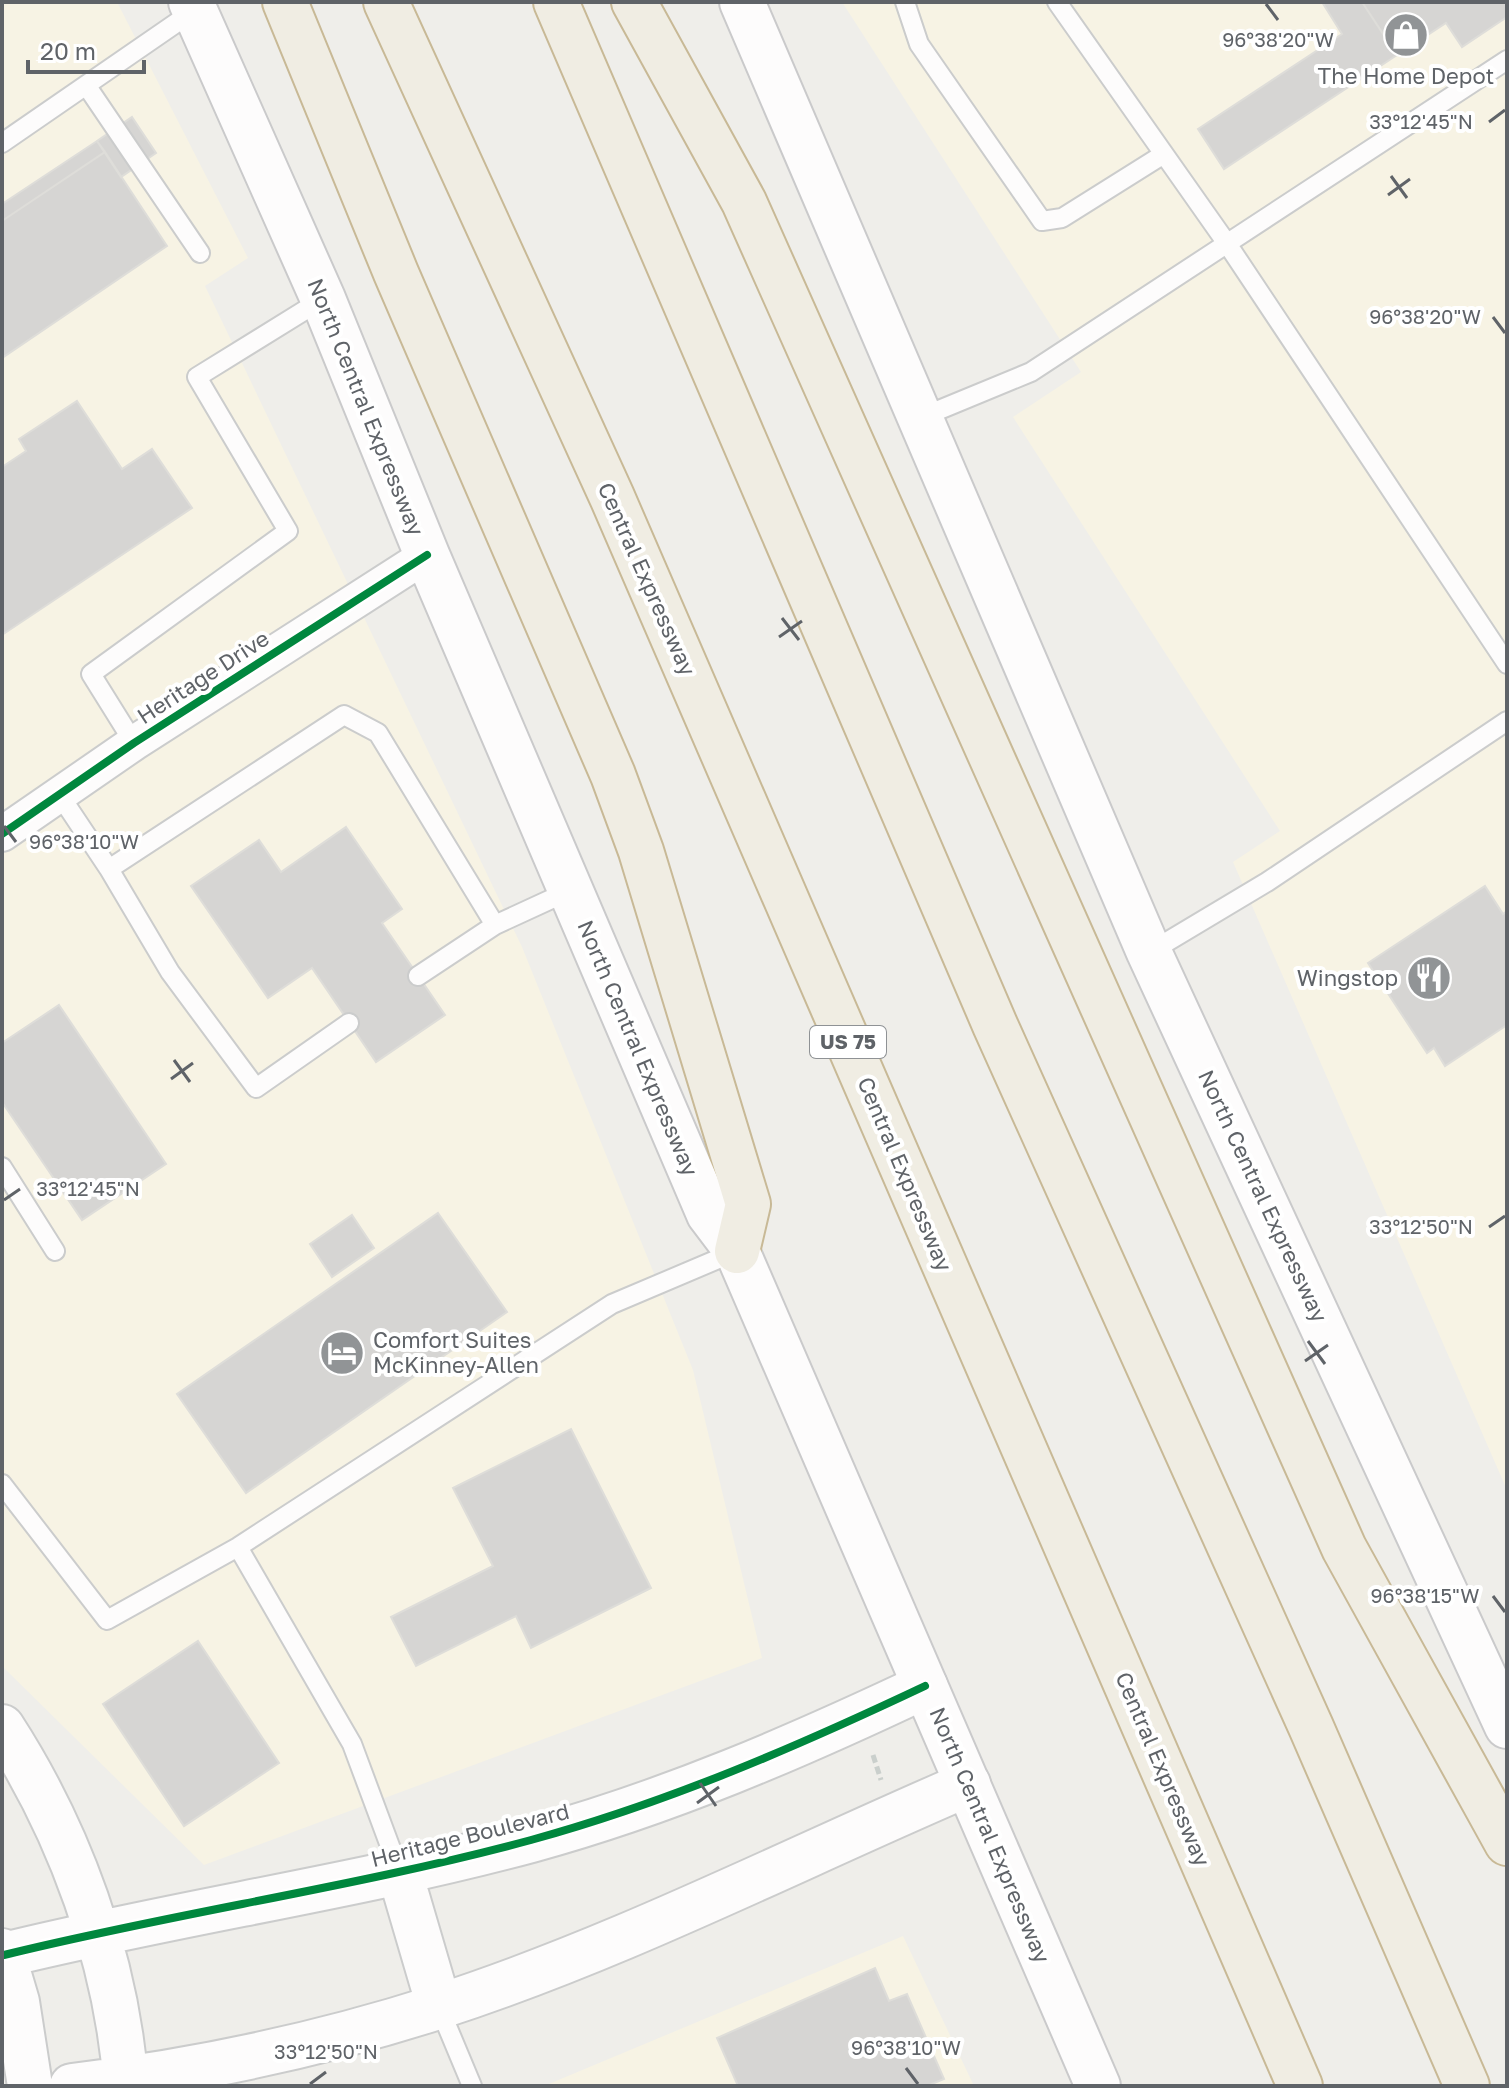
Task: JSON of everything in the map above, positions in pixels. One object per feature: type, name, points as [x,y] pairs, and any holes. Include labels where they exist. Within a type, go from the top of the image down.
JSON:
[{"type":"highway","points":[[285,2],[396,273],[613,775],[641,851],[748,1204],[737,1251]]},
{"type":"highway","name":"Central Expressway","points":[[386,2],[612,497],[1300,2086]]},
{"type":"highway","points":[[556,2],[995,1025],[1304,1713],[1467,2086]]},
{"type":"highway","points":[[634,2],[744,202],[1344,1548],[1507,1843]]},
{"type":"main road","name":"North Central Expressway","points":[[742,2],[1149,952],[1507,1726]]},
{"type":"main road","name":"North Central Expressway","points":[[193,6],[323,299],[427,555],[709,1214],[737,1251],[1098,2086]]},
{"type":"main road","name":"Heritage Boulevard","points":[[3,1954],[97,1932],[400,1873],[531,1839],[676,1795],[821,1736],[925,1686]]},
{"type":"main road","points":[[2,1727],[17,1751],[76,1872],[97,1932],[125,2083]]},
{"type":"main road","points":[[72,2086],[125,2083],[315,2043],[439,2006],[575,1955],[968,1784]]},
{"type":"main road","points":[[400,1873],[439,2006]]},
{"type":"main road","points":[[3,1954],[17,2002],[30,2086]]},
{"type":"street","name":"Heritage Drive","points":[[2,834],[134,743],[427,555]]},
{"type":"lane","points":[[905,2],[919,44],[1042,221],[1062,218],[1164,154]]},
{"type":"lane","points":[[1057,2],[1228,245],[1507,664]]},
{"type":"lane","points":[[2,143],[193,6]]},
{"type":"lane","points":[[922,417],[1031,372],[1507,60]]},
{"type":"lane","points":[[86,85],[200,253]]},
{"type":"lane","points":[[134,743],[91,674],[288,531],[197,377],[323,299]]},
{"type":"lane","points":[[109,869],[344,715],[378,733],[495,925]]},
{"type":"lane","points":[[1149,952],[1267,882],[1507,721]]},
{"type":"lane","points":[[59,794],[109,869],[170,972],[256,1088],[349,1023]]},
{"type":"lane","points":[[418,976],[495,925],[571,890]]},
{"type":"lane","points":[[2,1167],[55,1251]]},
{"type":"lane","points":[[2,1484],[107,1620],[238,1547],[612,1304],[737,1251]]},
{"type":"lane","points":[[238,1547],[352,1744],[400,1873]]},
{"type":"lane","points":[[439,2006],[472,2086]]},
{"type":"path","points":[[872,1752],[886,1792]]},
{"type":"shaded area","points":[[2,2],[117,2],[248,258],[205,286],[522,947],[693,1370],[762,1658],[204,1865],[2,1666]]},
{"type":"shaded area","points":[[842,2],[1507,2],[1507,1490],[1233,862],[1280,831],[1013,417],[1081,372]]},
{"type":"shaded area","points":[[903,1936],[974,2086],[544,2086]]},
{"type":"building","points":[[1322,2],[1362,2],[1397,55],[1224,169],[1198,129],[1342,34]]},
{"type":"building","name":"The Home Depot","points":[[1362,2],[1507,2],[1507,17],[1462,47],[1446,23],[1397,55]]},
{"type":"building","points":[[132,117],[156,153],[121,177],[97,141]]},
{"type":"building","points":[[97,141],[105,152],[2,221],[2,204]]},
{"type":"building","points":[[105,152],[167,246],[2,358],[2,221]]},
{"type":"building","points":[[77,401],[122,469],[152,449],[192,508],[2,635],[2,467],[26,451],[19,439]]},
{"type":"building","points":[[346,827],[402,909],[382,923],[445,1015],[376,1062],[312,968],[268,998],[191,886],[259,840],[281,872]]},
{"type":"building","points":[[1485,886],[1503,914],[1507,911],[1507,1025],[1445,1066],[1434,1048],[1427,1053],[1368,963]]},
{"type":"building","points":[[59,1005],[166,1164],[82,1220],[2,1102],[2,1043]]},
{"type":"building","name":"Comfort Suites McKinney-Allen","points":[[438,1213],[507,1312],[246,1493],[177,1394]]},
{"type":"building","points":[[352,1215],[374,1248],[332,1277],[310,1244]]},
{"type":"building","points":[[571,1429],[651,1588],[531,1648],[516,1616],[416,1666],[391,1617],[493,1566],[453,1488]]},
{"type":"building","points":[[198,1641],[279,1763],[184,1826],[103,1704]]},
{"type":"building","points":[[875,1968],[889,2001],[907,1994],[944,2079],[927,2086],[738,2086],[717,2038]]},
{"type":"cycle path","points":[[2,834],[134,743],[427,555]]},
{"type":"cycle path","points":[[4,1955],[400,1872],[531,1840],[633,1808],[731,1772],[925,1686]]},
{"type":"place","name":"The Home Depot","points":[[1406,35]]},
{"type":"place","name":"Wingstop","points":[[1429,978]]},
{"type":"place","name":"Comfort Suites McKinney-Allen","points":[[342,1353]]}]
